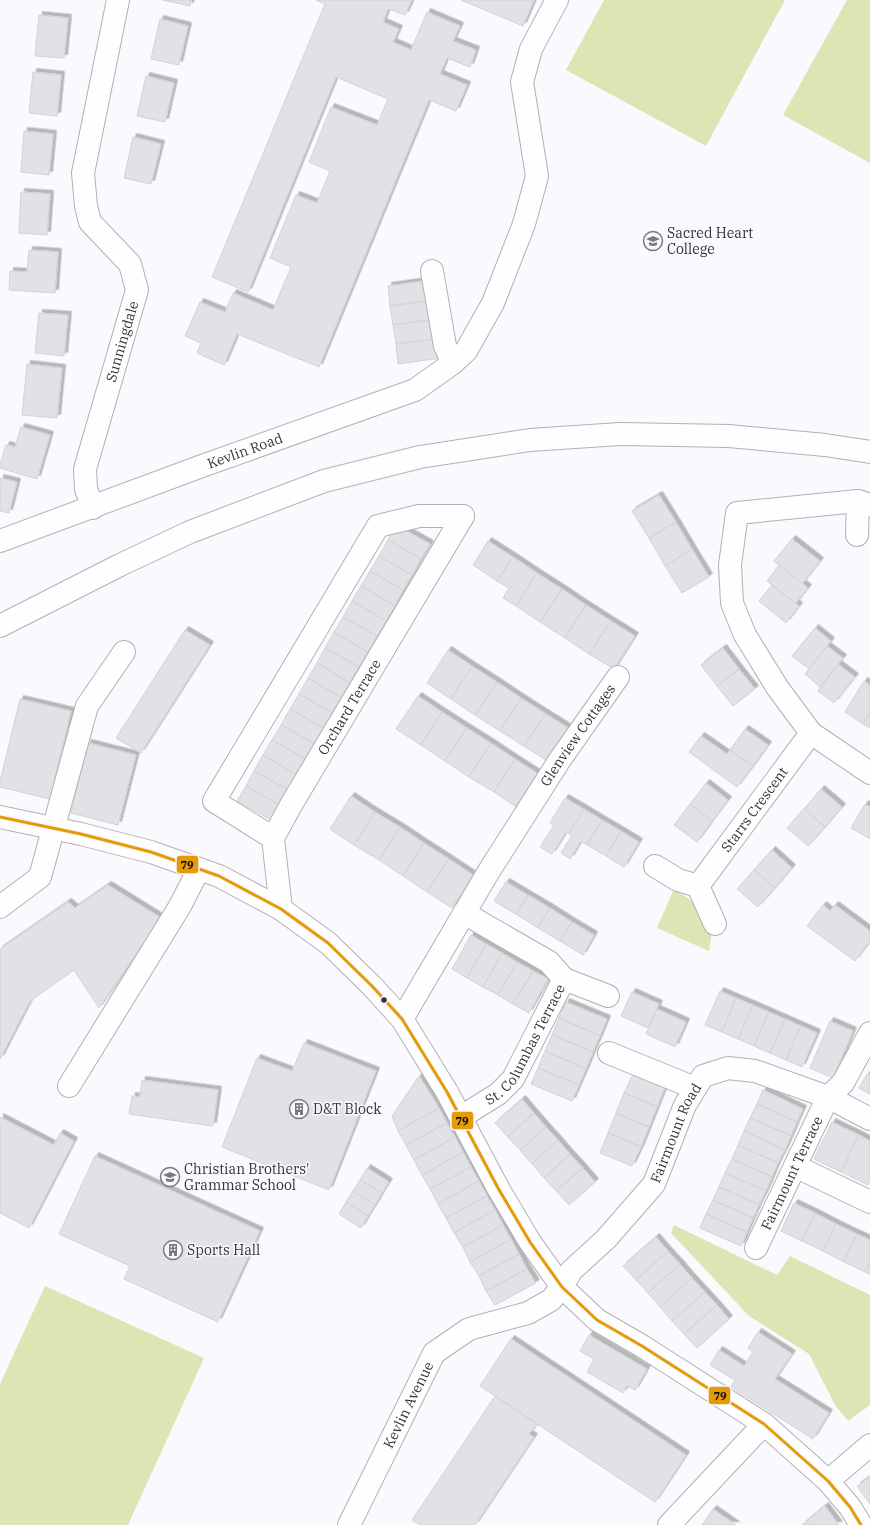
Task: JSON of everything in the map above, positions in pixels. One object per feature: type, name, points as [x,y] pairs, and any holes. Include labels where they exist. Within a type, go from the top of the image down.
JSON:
[{"type":"main road","name":"Sunningdale","points":[[93,508],[86,489],[85,469],[137,290],[130,264],[90,222],[86,206],[83,173],[118,0]]},
{"type":"main road","name":"Kevlin Road","points":[[0,541],[93,508],[202,466],[415,390],[453,363],[466,351],[493,303],[524,224],[537,176],[522,82],[532,49],[557,0]]},
{"type":"main road","points":[[432,271],[445,346],[453,363]]},
{"type":"main road","points":[[0,626],[120,565],[190,532],[324,481],[420,457],[530,440],[620,434],[729,436],[825,445],[870,452]]},
{"type":"main road","points":[[857,535],[864,503],[737,513],[730,565],[732,603],[745,635],[777,687],[811,733],[870,773]]},
{"type":"main road","name":"Orchard Terrace","points":[[419,516],[463,516],[291,805],[273,838],[214,801],[218,794],[378,526],[419,516]]},
{"type":"main road","points":[[0,907],[40,877],[87,706],[124,652]]},
{"type":"main road","name":"Glenview Cottages","points":[[402,1018],[464,913],[559,761],[618,677]]},
{"type":"main road","name":"Starrs Crescent","points":[[688,883],[811,733]]},
{"type":"main road","points":[[0,817],[151,852],[219,876],[281,909],[328,942],[402,1018],[447,1092],[502,1194],[530,1242],[562,1287],[597,1320],[642,1346],[764,1424],[828,1481],[850,1507],[861,1525]]},
{"type":"main road","points":[[273,838],[281,909]]},
{"type":"main road","points":[[655,866],[688,883],[715,924]]},
{"type":"main road","points":[[69,1086],[180,906],[199,869]]},
{"type":"main road","points":[[464,913],[549,962],[564,979]]},
{"type":"main road","name":"St. Columbas Terrace","points":[[461,1117],[498,1094],[513,1080],[564,979],[608,996]]},
{"type":"main road","points":[[828,1097],[843,1083],[870,1033]]},
{"type":"main road","points":[[609,1052],[695,1088]]},
{"type":"main road","name":"Fairmount Road","points":[[562,1287],[571,1270],[606,1240],[654,1184],[685,1105],[703,1076],[728,1068],[755,1071],[828,1097],[870,1119]]},
{"type":"main road","name":"Fairmount Terrace","points":[[756,1248],[828,1097]]},
{"type":"main road","points":[[795,1166],[870,1202]]},
{"type":"main road","name":"Kevlin Avenue","points":[[349,1525],[434,1352],[469,1329],[528,1313],[551,1300],[562,1287]]},
{"type":"main road","points":[[669,1525],[764,1424]]},
{"type":"main road","points":[[828,1481],[870,1445]]},
{"type":"green space","points":[[604,0],[785,0],[706,146],[566,70]]},
{"type":"green space","points":[[847,0],[870,0],[870,163],[783,115]]},
{"type":"green space","points":[[674,889],[695,904],[704,914],[710,926],[711,932],[709,951],[657,928]]},
{"type":"green space","points":[[674,1225],[777,1275],[790,1256],[870,1295],[870,1405],[848,1421],[835,1405],[809,1354],[749,1316],[671,1233]]},
{"type":"green space","points":[[45,1286],[204,1358],[128,1525],[0,1525],[0,1384]]},
{"type":"building","points":[[162,0],[191,0],[190,6]]},
{"type":"building","points":[[316,0],[412,0],[405,15],[388,9],[383,22],[399,29],[393,42],[411,50],[427,12],[460,26],[453,41],[476,50],[470,67],[447,58],[440,74],[467,85],[456,111],[429,100],[319,367],[237,334],[224,365],[197,353],[201,343],[185,336],[200,302],[225,312],[233,293],[273,310],[291,267],[270,258],[296,195],[317,203],[330,171],[309,162],[331,107],[377,125],[388,99],[336,77],[248,292],[212,277],[325,4]]},
{"type":"building","points":[[461,0],[534,0],[523,26]]},
{"type":"building","points":[[39,15],[68,18],[64,58],[35,56]]},
{"type":"building","points":[[160,19],[188,26],[179,65],[151,59]]},
{"type":"building","points":[[33,72],[61,75],[57,116],[29,113]]},
{"type":"building","points":[[146,76],[174,83],[165,122],[137,116]]},
{"type":"building","points":[[24,131],[53,134],[49,175],[21,172]]},
{"type":"building","points":[[133,137],[161,144],[151,184],[124,178]]},
{"type":"building","points":[[21,192],[50,194],[47,235],[19,233]]},
{"type":"building","points":[[29,250],[58,252],[55,293],[9,290],[10,271],[27,272]]},
{"type":"building","points":[[431,280],[433,300],[390,306],[388,286]]},
{"type":"building","points":[[433,300],[436,319],[393,325],[390,306]]},
{"type":"building","points":[[39,313],[68,315],[64,356],[35,353]]},
{"type":"building","points":[[436,319],[438,339],[396,344],[393,325]]},
{"type":"building","points":[[438,339],[441,358],[398,364],[396,344]]},
{"type":"building","points":[[27,364],[62,368],[57,418],[22,415]]},
{"type":"building","points":[[21,427],[50,435],[37,479],[0,468],[6,445],[15,447]]},
{"type":"building","points":[[0,478],[17,482],[9,513],[0,511]]},
{"type":"building","points":[[659,495],[676,522],[649,538],[632,511]]},
{"type":"building","points":[[676,522],[692,549],[665,566],[649,538]]},
{"type":"building","points":[[396,525],[430,544],[421,559],[388,540]]},
{"type":"building","points":[[792,539],[820,561],[802,584],[774,561]]},
{"type":"building","points":[[388,540],[421,559],[412,575],[379,556]]},
{"type":"building","points":[[488,541],[513,557],[497,581],[473,565]]},
{"type":"building","points":[[692,549],[709,577],[682,593],[665,566]]},
{"type":"building","points":[[379,556],[412,575],[403,590],[370,571]]},
{"type":"building","points":[[513,557],[537,573],[516,606],[503,598],[509,588],[497,581]]},
{"type":"building","points":[[779,565],[808,588],[795,604],[767,581]]},
{"type":"building","points":[[370,571],[403,590],[395,606],[361,586]]},
{"type":"building","points":[[537,573],[562,589],[540,622],[516,606]]},
{"type":"building","points":[[772,585],[799,606],[786,623],[759,601]]},
{"type":"building","points":[[361,586],[395,606],[386,621],[352,601]]},
{"type":"building","points":[[562,589],[586,605],[565,638],[540,622]]},
{"type":"building","points":[[352,601],[386,621],[377,636],[343,617]]},
{"type":"building","points":[[586,605],[611,621],[589,654],[565,638]]},
{"type":"building","points":[[343,617],[377,636],[368,652],[334,632]]},
{"type":"building","points":[[611,621],[635,636],[614,669],[589,654]]},
{"type":"building","points":[[815,628],[831,641],[809,669],[792,656]]},
{"type":"building","points":[[185,630],[210,645],[141,753],[116,738]]},
{"type":"building","points":[[334,632],[368,652],[359,667],[325,648]]},
{"type":"building","points":[[827,646],[843,658],[820,687],[805,674]]},
{"type":"building","points":[[325,648],[359,667],[350,683],[317,663]]},
{"type":"building","points":[[723,648],[739,669],[717,686],[701,665]]},
{"type":"building","points":[[448,650],[472,666],[451,699],[427,683]]},
{"type":"building","points":[[317,663],[350,683],[341,698],[308,678]]},
{"type":"building","points":[[838,664],[855,677],[834,703],[818,691]]},
{"type":"building","points":[[472,666],[497,682],[475,715],[451,699]]},
{"type":"building","points":[[739,669],[755,689],[733,706],[717,686]]},
{"type":"building","points":[[308,678],[341,698],[332,713],[299,694]]},
{"type":"building","points":[[864,681],[870,685],[870,713],[863,724],[845,712]]},
{"type":"building","points":[[497,682],[521,698],[500,731],[475,715]]},
{"type":"building","points":[[299,694],[332,713],[324,728],[290,709]]},
{"type":"building","points":[[418,696],[442,712],[421,745],[396,729]]},
{"type":"building","points":[[521,698],[546,714],[524,746],[500,731]]},
{"type":"building","points":[[20,699],[71,711],[50,799],[0,787]]},
{"type":"building","points":[[290,709],[324,728],[315,744],[281,725]]},
{"type":"building","points":[[442,712],[467,728],[445,761],[421,745]]},
{"type":"building","points":[[870,713],[870,728],[863,724]]},
{"type":"building","points":[[546,714],[570,729],[549,762],[524,746]]},
{"type":"building","points":[[281,725],[315,744],[306,759],[272,740]]},
{"type":"building","points":[[467,728],[491,743],[469,777],[445,761]]},
{"type":"building","points":[[745,729],[768,745],[753,766],[730,750]]},
{"type":"building","points":[[701,736],[727,754],[730,750],[753,766],[737,787],[689,752]]},
{"type":"building","points":[[272,740],[306,759],[297,775],[263,755]]},
{"type":"building","points":[[88,743],[136,755],[118,825],[71,813]]},
{"type":"building","points":[[491,743],[515,759],[494,792],[469,777]]},
{"type":"building","points":[[263,755],[297,775],[288,790],[254,771]]},
{"type":"building","points":[[515,759],[540,775],[518,808],[494,792]]},
{"type":"building","points":[[254,771],[288,790],[279,805],[246,786]]},
{"type":"building","points":[[706,783],[728,800],[712,821],[690,804]]},
{"type":"building","points":[[246,786],[279,805],[271,820],[237,801]]},
{"type":"building","points":[[821,789],[842,807],[825,827],[804,809]]},
{"type":"building","points":[[351,796],[375,812],[354,845],[330,829]]},
{"type":"building","points":[[565,798],[584,809],[569,834],[566,832],[552,854],[540,847],[554,825],[550,823]]},
{"type":"building","points":[[690,804],[712,821],[697,842],[674,825]]},
{"type":"building","points":[[865,804],[870,807],[870,839],[851,828]]},
{"type":"building","points":[[584,809],[602,820],[587,845],[581,841],[570,859],[561,853],[572,835],[569,834]]},
{"type":"building","points":[[804,809],[825,827],[808,846],[787,828]]},
{"type":"building","points":[[375,812],[400,827],[379,860],[354,845]]},
{"type":"building","points":[[602,820],[621,831],[606,856],[587,845]]},
{"type":"building","points":[[400,827],[424,843],[403,876],[379,860]]},
{"type":"building","points":[[621,831],[639,842],[624,867],[606,856]]},
{"type":"building","points":[[424,843],[449,859],[427,892],[403,876]]},
{"type":"building","points":[[772,850],[792,868],[775,888],[754,870]]},
{"type":"building","points":[[449,859],[473,875],[452,908],[427,892]]},
{"type":"building","points":[[754,870],[775,888],[758,907],[737,889]]},
{"type":"building","points":[[506,882],[528,895],[516,914],[494,901]]},
{"type":"building","points":[[108,885],[161,918],[99,1008],[74,970],[30,1001],[0,1059],[0,949],[68,902],[75,908]]},
{"type":"building","points":[[528,895],[550,908],[538,928],[516,914]]},
{"type":"building","points":[[823,905],[830,911],[835,905],[870,931],[870,941],[855,961],[807,926]]},
{"type":"building","points":[[550,908],[572,922],[560,941],[538,928]]},
{"type":"building","points":[[572,922],[594,935],[583,955],[560,941]]},
{"type":"building","points":[[471,935],[486,944],[467,978],[452,969]]},
{"type":"building","points":[[486,944],[502,953],[483,987],[467,978]]},
{"type":"building","points":[[502,953],[517,962],[498,995],[483,987]]},
{"type":"building","points":[[517,962],[533,971],[513,1004],[498,995]]},
{"type":"building","points":[[533,971],[548,979],[529,1013],[513,1004]]},
{"type":"building","points":[[720,991],[736,998],[722,1032],[705,1025]]},
{"type":"building","points":[[632,992],[659,1004],[648,1028],[621,1016]]},
{"type":"building","points":[[736,998],[753,1005],[738,1039],[722,1032]]},
{"type":"building","points":[[566,1002],[607,1019],[600,1036],[559,1018]]},
{"type":"building","points":[[753,1005],[769,1012],[754,1046],[738,1039]]},
{"type":"building","points":[[657,1009],[686,1022],[675,1047],[646,1034]]},
{"type":"building","points":[[769,1012],[785,1019],[770,1053],[754,1046]]},
{"type":"building","points":[[559,1018],[600,1036],[593,1052],[552,1035]]},
{"type":"building","points":[[785,1019],[801,1026],[786,1060],[770,1053]]},
{"type":"building","points":[[830,1021],[853,1031],[833,1078],[810,1068]]},
{"type":"building","points":[[801,1026],[817,1033],[802,1067],[786,1060]]},
{"type":"building","points":[[552,1035],[593,1052],[586,1069],[545,1051]]},
{"type":"building","name":"D&T Block","points":[[304,1043],[376,1071],[329,1190],[222,1147],[257,1058],[292,1071]]},
{"type":"building","points":[[545,1051],[586,1069],[579,1085],[538,1068]]},
{"type":"building","points":[[538,1068],[579,1085],[572,1101],[531,1084]]},
{"type":"building","points":[[633,1074],[665,1087],[657,1107],[624,1093]]},
{"type":"building","points":[[867,1074],[870,1075],[870,1094],[859,1088]]},
{"type":"building","points":[[419,1076],[439,1108],[398,1131],[392,1116]]},
{"type":"building","points":[[142,1080],[218,1090],[213,1126],[129,1114],[132,1096],[140,1097]]},
{"type":"building","points":[[763,1090],[803,1109],[797,1122],[757,1104]]},
{"type":"building","points":[[624,1093],[657,1107],[649,1127],[616,1113]]},
{"type":"building","points":[[522,1099],[534,1113],[508,1137],[495,1123]]},
{"type":"building","points":[[757,1104],[797,1122],[791,1136],[750,1118]]},
{"type":"building","points":[[439,1108],[447,1123],[406,1145],[398,1131]]},
{"type":"building","points":[[534,1113],[546,1127],[520,1150],[508,1137]]},
{"type":"building","points":[[616,1113],[649,1127],[641,1147],[608,1133]]},
{"type":"building","points":[[0,1117],[54,1145],[60,1133],[74,1141],[29,1228],[0,1213]]},
{"type":"building","points":[[750,1118],[791,1136],[785,1150],[744,1131]]},
{"type":"building","points":[[832,1122],[859,1135],[841,1172],[814,1159]]},
{"type":"building","points":[[447,1123],[455,1137],[414,1160],[406,1145]]},
{"type":"building","points":[[546,1127],[558,1140],[532,1164],[520,1150]]},
{"type":"building","points":[[744,1131],[785,1150],[778,1163],[738,1145]]},
{"type":"building","points":[[608,1133],[641,1147],[632,1166],[600,1153]]},
{"type":"building","points":[[859,1135],[870,1141],[870,1181],[868,1185],[841,1172]]},
{"type":"building","points":[[455,1137],[463,1152],[422,1175],[414,1160]]},
{"type":"building","points":[[558,1140],[570,1154],[544,1178],[532,1164]]},
{"type":"building","points":[[738,1145],[778,1163],[772,1177],[732,1159]]},
{"type":"building","points":[[463,1152],[471,1167],[430,1189],[422,1175]]},
{"type":"building","points":[[570,1154],[583,1168],[556,1191],[544,1178]]},
{"type":"building","name":"Sports Hall","points":[[95,1156],[260,1231],[218,1322],[124,1279],[130,1266],[59,1234]]},
{"type":"building","points":[[732,1159],[772,1177],[766,1191],[725,1173]]},
{"type":"building","points":[[471,1167],[479,1181],[438,1204],[430,1189]]},
{"type":"building","points":[[367,1168],[389,1182],[382,1193],[360,1180]]},
{"type":"building","points":[[583,1168],[595,1182],[569,1205],[556,1191]]},
{"type":"building","points":[[725,1173],[766,1191],[759,1205],[719,1187]]},
{"type":"building","points":[[360,1180],[382,1193],[375,1205],[353,1191]]},
{"type":"building","points":[[479,1181],[487,1196],[446,1218],[438,1204]]},
{"type":"building","points":[[719,1187],[759,1205],[753,1218],[713,1200]]},
{"type":"building","points":[[353,1191],[375,1205],[368,1216],[346,1202]]},
{"type":"building","points":[[487,1196],[495,1210],[454,1233],[446,1218]]},
{"type":"building","points":[[713,1200],[753,1218],[747,1232],[706,1214]]},
{"type":"building","points":[[346,1202],[368,1216],[361,1228],[339,1214]]},
{"type":"building","points":[[794,1203],[815,1213],[802,1241],[781,1231]]},
{"type":"building","points":[[495,1210],[503,1225],[463,1247],[454,1233]]},
{"type":"building","points":[[815,1213],[836,1224],[823,1251],[802,1241]]},
{"type":"building","points":[[706,1214],[747,1232],[741,1246],[700,1228]]},
{"type":"building","points":[[836,1224],[857,1234],[844,1262],[823,1251]]},
{"type":"building","points":[[503,1225],[511,1239],[470,1262],[463,1247]]},
{"type":"building","points":[[857,1234],[870,1240],[870,1261],[865,1272],[844,1262]]},
{"type":"building","points":[[656,1237],[668,1251],[636,1280],[623,1266]]},
{"type":"building","points":[[511,1239],[519,1254],[479,1276],[470,1262]]},
{"type":"building","points":[[668,1251],[680,1264],[648,1293],[636,1280]]},
{"type":"building","points":[[519,1254],[527,1269],[486,1291],[479,1276]]},
{"type":"building","points":[[870,1261],[870,1274],[865,1272]]},
{"type":"building","points":[[680,1264],[692,1278],[660,1307],[648,1293]]},
{"type":"building","points":[[527,1269],[536,1283],[495,1305],[486,1291]]},
{"type":"building","points":[[692,1278],[705,1292],[672,1321],[660,1307]]},
{"type":"building","points":[[705,1292],[717,1305],[684,1334],[672,1321]]},
{"type":"building","points":[[717,1305],[729,1319],[697,1348],[684,1334]]},
{"type":"building","points":[[758,1332],[792,1354],[775,1379],[829,1413],[813,1439],[731,1387],[735,1380],[710,1365],[719,1350],[744,1366],[753,1352],[748,1348]]},
{"type":"building","points":[[589,1335],[647,1369],[635,1390],[627,1386],[623,1393],[587,1372],[594,1359],[580,1351]]},
{"type":"building","points":[[511,1339],[686,1455],[655,1502],[480,1386]]},
{"type":"building","points":[[495,1396],[537,1424],[529,1434],[534,1437],[475,1525],[420,1525],[412,1520]]},
{"type":"building","points":[[870,1477],[870,1504],[857,1486]]},
{"type":"building","points":[[825,1506],[839,1525],[802,1525]]},
{"type":"building","points":[[713,1509],[736,1525],[702,1525]]},
{"type":"transit line","name":"79","points":[[0,817],[81,834],[151,852],[219,876],[281,909],[328,943],[372,986],[402,1019],[447,1092],[498,1188],[530,1242],[562,1287],[597,1320],[642,1346],[764,1424],[828,1481],[850,1507],[861,1525]]},
{"type":"place","name":"Sacred Heart College","points":[[653,241]]},
{"type":"place","name":"D&T Block","points":[[299,1109]]},
{"type":"place","name":"Christian Brothers' Grammar School","points":[[170,1177]]},
{"type":"place","name":"Sports Hall","points":[[173,1250]]}]
